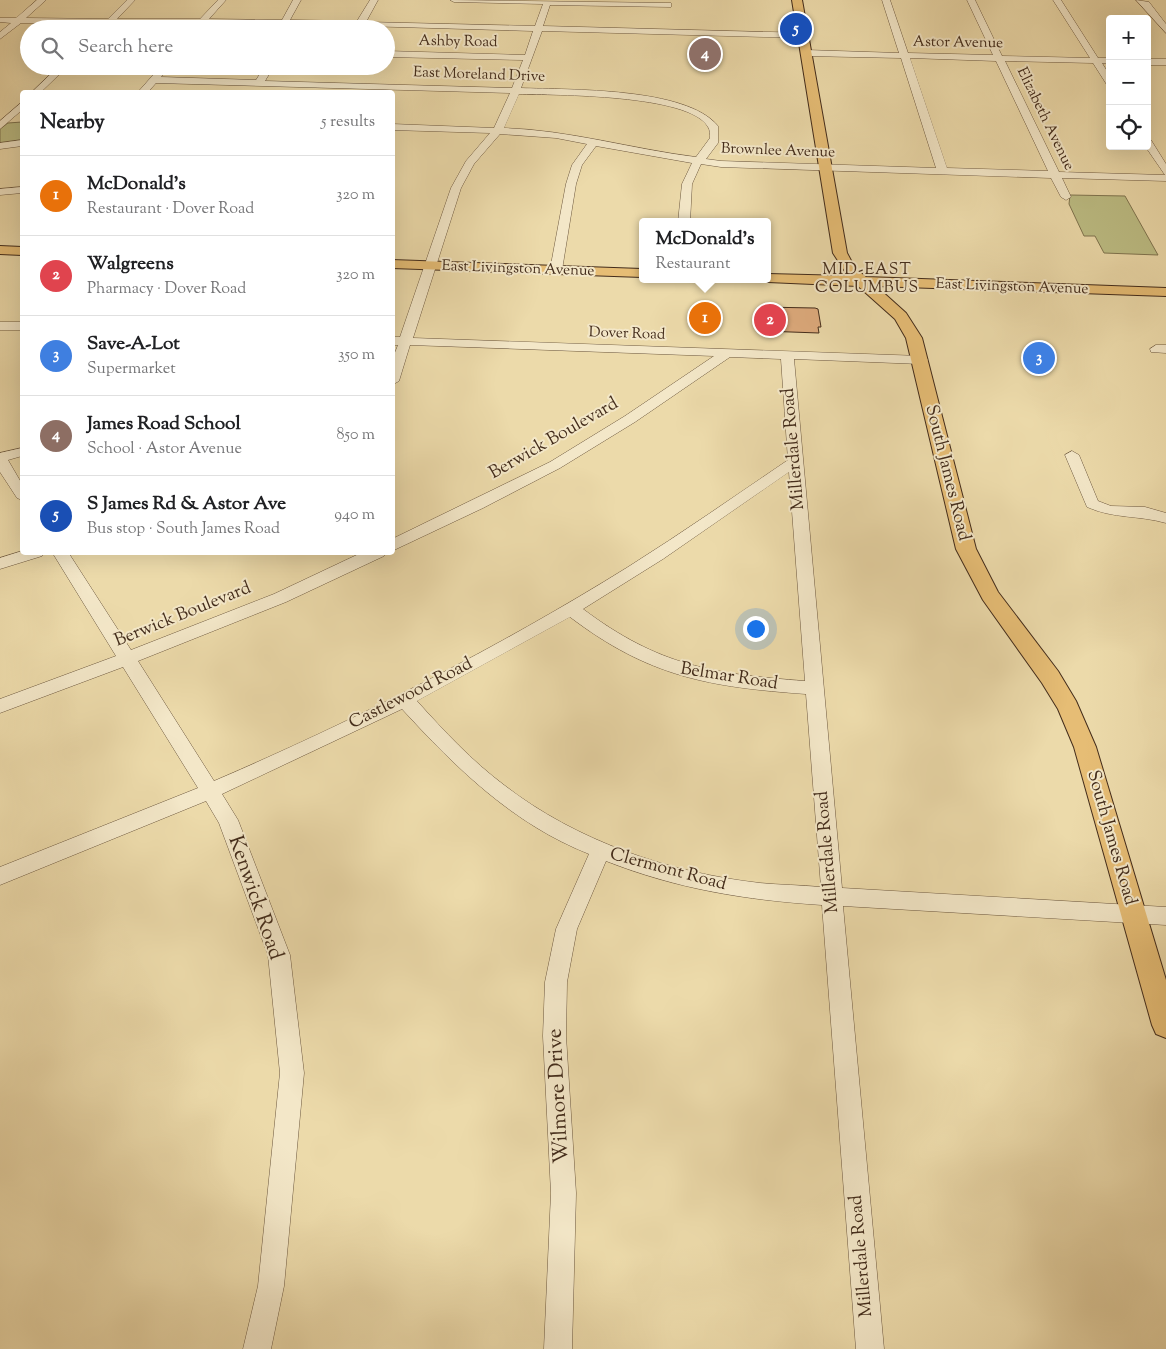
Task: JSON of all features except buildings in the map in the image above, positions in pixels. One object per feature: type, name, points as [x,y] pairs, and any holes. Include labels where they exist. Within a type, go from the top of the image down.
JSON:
[{"type":"main road","name":"South James Road","points":[[797,0],[840,253],[849,270],[902,316],[914,338],[921,360],[956,517],[966,550],[990,595],[1038,658],[1068,707],[1085,747],[1166,1026]]},
{"type":"main road","points":[[0,250],[20,251]]},
{"type":"main road","name":"East Livingston Avenue","points":[[395,264],[639,273]]},
{"type":"main road","name":"East Livingston Avenue","points":[[771,278],[1166,292]]},
{"type":"street","points":[[0,36],[42,0]]},
{"type":"street","points":[[0,20],[111,20],[131,0]]},
{"type":"street","points":[[205,20],[222,0]]},
{"type":"street","points":[[286,20],[296,5],[296,0]]},
{"type":"street","points":[[362,20],[374,0]]},
{"type":"street","points":[[454,0],[548,1],[668,9],[667,32]]},
{"type":"street","points":[[886,0],[943,172]]},
{"type":"street","name":"Elizabeth Avenue","points":[[971,0],[1066,197]]},
{"type":"street","points":[[1057,0],[1106,77]]},
{"type":"street","points":[[1140,0],[1146,4],[1166,30]]},
{"type":"street","points":[[395,364],[399,341],[431,265],[456,188],[470,163],[498,130],[529,58],[548,1]]},
{"type":"street","points":[[395,26],[803,35]]},
{"type":"street","name":"Astor Avenue","points":[[806,53],[1106,61]]},
{"type":"street","name":"Ashby Road","points":[[395,54],[529,58]]},
{"type":"street","points":[[1151,62],[1166,62]]},
{"type":"street","points":[[38,90],[54,75]]},
{"type":"street","points":[[145,90],[158,75]]},
{"type":"street","points":[[258,83],[264,75]]},
{"type":"street","name":"East Moreland Drive","points":[[154,80],[611,94],[656,101],[682,108],[705,119],[716,132],[714,143],[698,162]]},
{"type":"street","points":[[2,123],[20,107]]},
{"type":"street","points":[[2,123],[20,121]]},
{"type":"street","name":"Brownlee Avenue","points":[[395,127],[498,130],[556,135],[698,162],[825,168],[1166,178]]},
{"type":"street","points":[[556,270],[572,178],[577,165],[594,142]]},
{"type":"street","points":[[0,146],[20,143]]},
{"type":"street","points":[[1151,148],[1166,172]]},
{"type":"street","points":[[684,218],[687,183],[698,162]]},
{"type":"street","points":[[0,192],[20,190]]},
{"type":"street","points":[[0,326],[20,326]]},
{"type":"street","name":"Dover Road","points":[[399,341],[921,360]]},
{"type":"street","name":"Berwick Boulevard","points":[[395,545],[527,480],[582,449],[616,429],[727,353]]},
{"type":"street","name":"Millerdale Road","points":[[787,356],[870,1349]]},
{"type":"street","points":[[20,453],[0,459],[20,491]]},
{"type":"street","points":[[1072,455],[1092,504],[1110,511],[1145,512],[1166,518]]},
{"type":"street","name":"Castlewood Road","points":[[0,876],[83,845],[209,790],[404,699],[570,609],[650,560],[796,462]]},
{"type":"street","points":[[0,564],[27,555]]},
{"type":"street","name":"Kenwick Road","points":[[62,555],[228,820],[278,955],[292,1073],[271,1286],[257,1349]]},
{"type":"street","name":"Berwick Boulevard","points":[[0,706],[126,660],[280,598],[372,555]]},
{"type":"street","name":"Belmar Road","points":[[570,609],[599,632],[630,650],[666,666],[746,683],[814,688]]},
{"type":"street","name":"Clermont Road","points":[[404,699],[450,748],[500,792],[548,825],[601,851],[657,870],[709,884],[760,892],[1166,916]]},
{"type":"street","name":"Wilmore Drive","points":[[558,1349],[563,1174],[558,1081],[556,979],[560,954],[580,892],[601,851]]},
{"type":"green space","points":[[20,122],[20,141],[0,144],[0,129],[8,123]]},
{"type":"green space","points":[[1070,195],[1125,196],[1158,255],[1104,253],[1095,236],[1084,236],[1069,204]]},
{"type":"place","name":"S James Rd & Astor Ave","points":[[796,29]]},
{"type":"place","name":"James Road School","points":[[705,54]]},
{"type":"place","name":"McDonald's","points":[[705,318]]},
{"type":"place","name":"Walgreens","points":[[770,320]]},
{"type":"place","name":"Save-A-Lot","points":[[1039,358]]},
{"type":"district","name":"MID-EAST COLUMBUS","points":[[867,279]]}]
